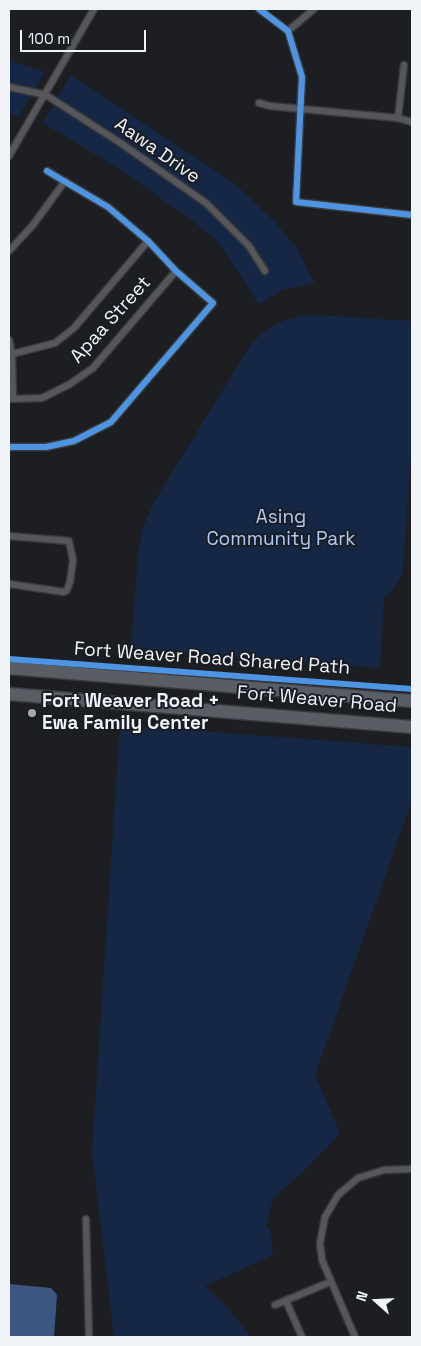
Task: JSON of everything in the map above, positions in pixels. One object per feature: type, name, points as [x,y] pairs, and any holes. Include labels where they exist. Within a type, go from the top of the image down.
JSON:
[{"type":"highway","name":"Fort Weaver Road","points":[[9,668],[412,701]]},
{"type":"highway","name":"Fort Weaver Road","points":[[9,694],[412,728]]},
{"type":"street","points":[[9,156],[94,9]]},
{"type":"street","points":[[260,9],[288,31],[302,77],[296,202],[412,215]]},
{"type":"street","points":[[288,31],[314,9]]},
{"type":"street","points":[[398,118],[404,65]]},
{"type":"street","name":"Aawa Drive","points":[[9,87],[46,95],[122,144],[206,203],[249,246],[264,271]]},
{"type":"street","points":[[259,103],[300,110],[398,118],[412,122]]},
{"type":"street","points":[[9,447],[46,447],[74,441],[111,422],[213,303],[176,271],[148,241],[108,207],[47,171]]},
{"type":"street","points":[[9,250],[33,225],[65,181]]},
{"type":"street","points":[[12,354],[55,343],[74,328],[148,241]]},
{"type":"street","name":"Apaa Street","points":[[11,399],[42,398],[70,384],[93,368],[176,271]]},
{"type":"street","points":[[9,340],[12,354],[11,399]]},
{"type":"street","points":[[9,536],[69,541],[73,560],[70,582],[67,590],[64,592],[9,584]]},
{"type":"street","points":[[355,1337],[322,1260],[320,1243],[325,1217],[333,1202],[351,1183],[366,1174],[384,1170],[412,1169]]},
{"type":"street","points":[[86,1219],[89,1337]]},
{"type":"street","points":[[275,1305],[330,1282]]},
{"type":"street","points":[[286,1301],[302,1337]]},
{"type":"green space","points":[[9,60],[45,72],[19,116],[9,113]]},
{"type":"green space","points":[[71,75],[234,183],[273,220],[296,247],[315,283],[282,290],[259,304],[218,242],[189,218],[118,168],[43,123]]},
{"type":"green space","name":"Asing Community Park","points":[[315,315],[412,321],[412,441],[403,569],[402,576],[391,592],[384,596],[380,668],[131,648],[138,553],[143,527],[154,502],[251,344],[263,332],[278,323],[296,317]]},
{"type":"green space","points":[[120,725],[412,747],[412,800],[315,1075],[340,1133],[305,1170],[273,1198],[266,1227],[270,1228],[273,1255],[205,1286],[231,1312],[251,1337],[114,1337],[92,1152]]},
{"type":"shaded area","points":[[9,1284],[51,1288],[57,1295],[54,1337],[9,1337]]},
{"type":"cycle path","points":[[259,9],[288,31],[302,77],[296,202],[412,215]]},
{"type":"cycle path","points":[[9,447],[46,447],[74,441],[111,422],[213,303],[176,271],[148,241],[108,207],[47,171]]},
{"type":"cycle path","name":"Fort Weaver Road Shared Path","points":[[9,659],[412,689]]},
{"type":"place","name":"Fort Weaver Road + Ewa Family Center","points":[[32,713]]}]
